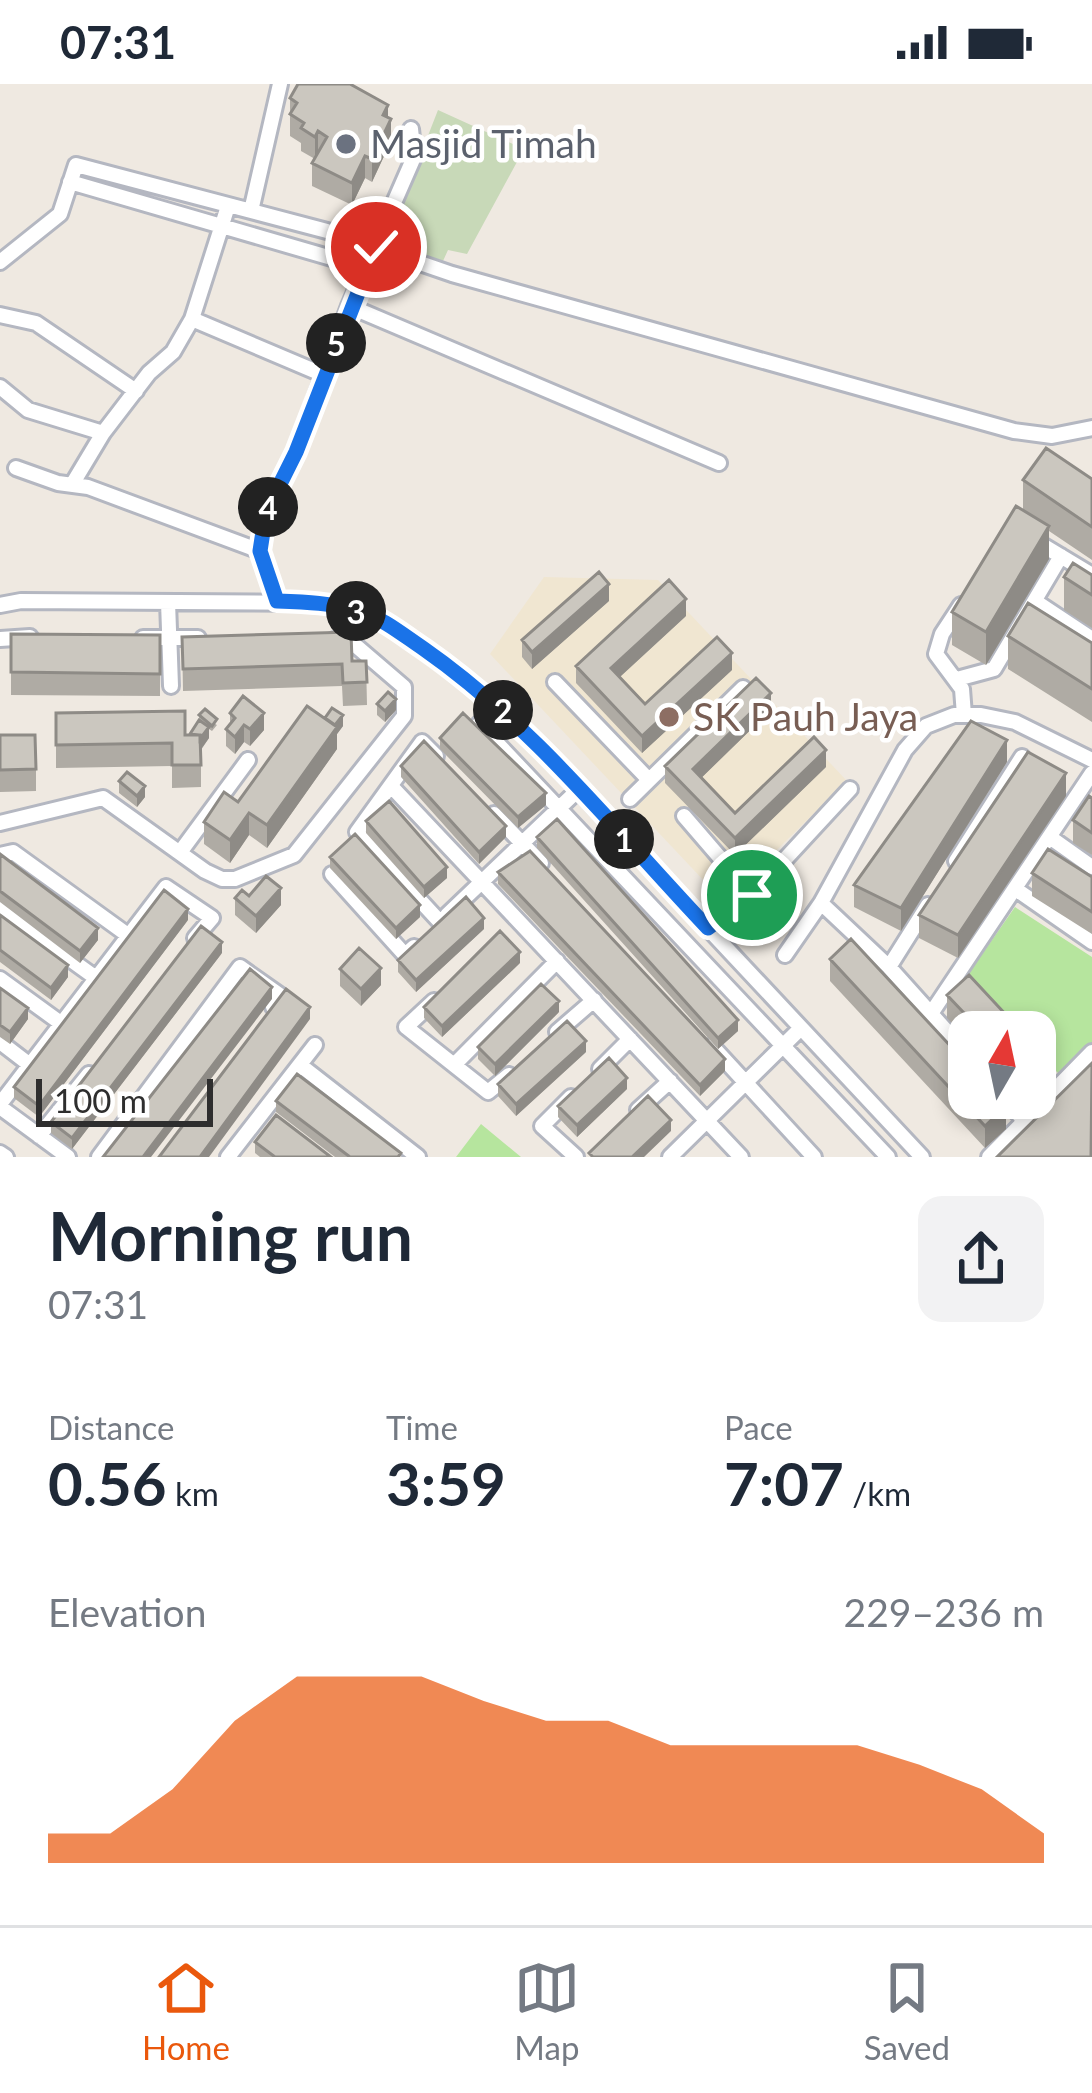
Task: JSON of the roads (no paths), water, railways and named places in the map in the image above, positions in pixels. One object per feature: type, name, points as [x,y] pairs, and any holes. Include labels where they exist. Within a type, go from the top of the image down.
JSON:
[{"type":"street","points":[[250,212],[280,84]]},
{"type":"street","points":[[277,601],[260,551],[266,512],[296,452],[349,306],[414,158],[411,129]]},
{"type":"street","points":[[0,262],[60,214],[76,165],[1014,431],[1052,436],[1092,428]]},
{"type":"street","points":[[70,182],[366,268]]},
{"type":"street","points":[[74,483],[103,433],[173,352],[192,319],[228,206]]},
{"type":"street","points":[[349,306],[719,463]]},
{"type":"street","points":[[0,315],[36,323],[136,391]]},
{"type":"street","points":[[192,319],[324,375]]},
{"type":"street","points":[[0,387],[28,410],[103,433]]},
{"type":"street","points":[[16,468],[58,483],[74,483],[260,551]]},
{"type":"street","points":[[1012,527],[1092,575]]},
{"type":"street","points":[[957,679],[994,669],[1060,556]]},
{"type":"street","points":[[964,715],[957,679],[939,663],[936,647],[965,598]]},
{"type":"street","points":[[0,605],[21,601],[321,603],[360,611],[387,624],[500,706],[922,1157]]},
{"type":"street","points":[[1035,601],[1092,639]]},
{"type":"street","points":[[168,602],[171,686]]},
{"type":"street","points":[[0,639],[52,637]]},
{"type":"street","points":[[122,638],[214,638]]},
{"type":"street","points":[[2,821],[103,798],[205,872],[222,879],[236,879],[294,855],[404,716],[404,687],[355,645],[326,638]]},
{"type":"street","points":[[555,682],[649,780]]},
{"type":"street","points":[[630,799],[743,688]]},
{"type":"street","points":[[785,955],[821,903],[905,750],[926,726],[964,715],[1015,722],[1092,760]]},
{"type":"street","points":[[478,724],[887,1157]]},
{"type":"street","points":[[440,922],[357,832],[422,742],[456,776]]},
{"type":"street","points":[[950,872],[1022,757]]},
{"type":"street","points":[[181,851],[248,760]]},
{"type":"street","points":[[932,1012],[1051,838],[1087,794],[1092,772]]},
{"type":"street","points":[[392,786],[742,1157]]},
{"type":"street","points":[[708,928],[752,895],[850,789]]},
{"type":"street","points":[[332,874],[405,955],[578,790]]},
{"type":"street","points":[[489,809],[554,877]]},
{"type":"street","points":[[684,816],[752,895]]},
{"type":"street","points":[[1051,838],[1092,867]]},
{"type":"street","points":[[6,854],[129,936]]},
{"type":"street","points":[[68,1157],[0,1105],[166,886],[212,918],[183,954]]},
{"type":"street","points":[[890,967],[938,890]]},
{"type":"street","points":[[1017,890],[1092,942]]},
{"type":"street","points":[[821,903],[890,967],[948,1031]]},
{"type":"street","points":[[0,908],[96,978]]},
{"type":"street","points":[[503,936],[519,921]]},
{"type":"street","points":[[456,1064],[557,961]]},
{"type":"street","points":[[98,1157],[240,967],[281,996],[268,1014]]},
{"type":"street","points":[[0,979],[62,1024]]},
{"type":"street","points":[[439,997],[406,1027],[488,1093],[524,1062]]},
{"type":"street","points":[[541,1046],[594,1000]]},
{"type":"street","points":[[670,1157],[801,1028]]},
{"type":"street","points":[[698,1031],[814,1157]]},
{"type":"street","points":[[577,1157],[542,1126],[631,1039]]},
{"type":"street","points":[[0,1042],[30,1065]]},
{"type":"street","points":[[234,1155],[315,1045]]},
{"type":"street","points":[[989,1157],[1092,1052]]},
{"type":"street","points":[[39,1136],[97,1064]]},
{"type":"street","points":[[300,1065],[418,1157]]},
{"type":"street","points":[[619,1127],[670,1082]]},
{"type":"street","points":[[265,1110],[280,1122]]},
{"type":"place","name":"Masjid Timah","points":[[346,144]]},
{"type":"place","name":"SK Pauh Jaya","points":[[669,717]]}]
